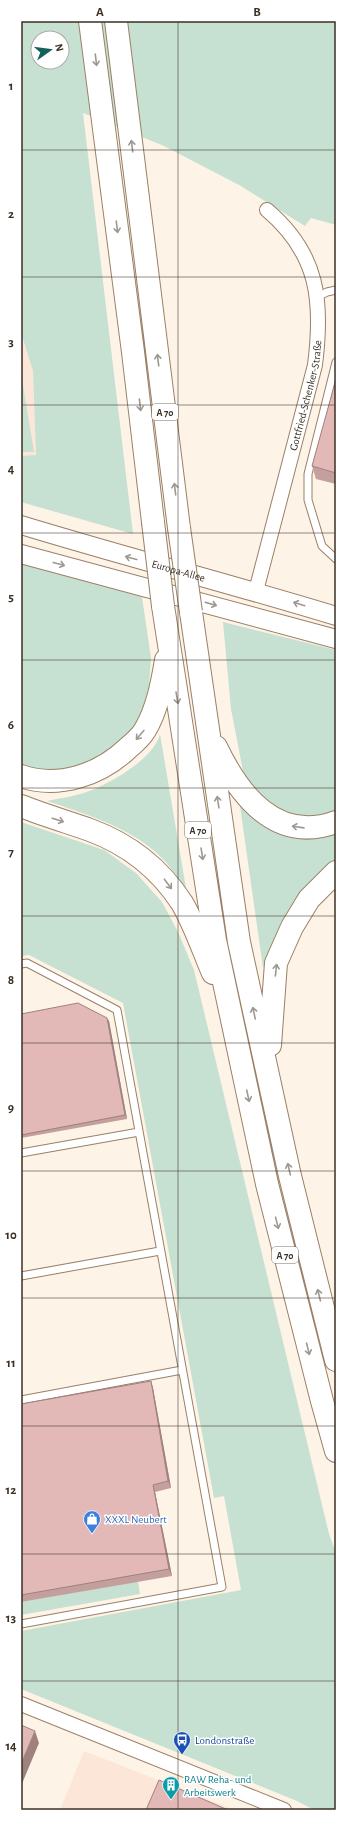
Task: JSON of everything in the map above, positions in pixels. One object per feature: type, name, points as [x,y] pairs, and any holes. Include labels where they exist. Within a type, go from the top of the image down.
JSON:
[{"type":"highway","name":"A 70","points":[[90,21],[136,373],[152,522],[163,606],[215,940],[276,1220],[322,1402],[336,1451]]},
{"type":"highway","name":"A 70","points":[[116,21],[179,528],[239,942],[268,1078],[312,1266],[336,1360]]},
{"type":"highway","points":[[21,776],[32,780],[68,780],[90,773],[118,758],[144,731],[160,691],[169,645]]},
{"type":"highway","points":[[207,729],[225,767],[242,792],[258,810],[278,822],[295,827],[314,828],[336,822]]},
{"type":"highway","points":[[21,806],[109,838],[139,856],[161,875],[182,904],[231,1014]]},
{"type":"highway","points":[[268,1078],[271,1016],[276,963],[292,927],[308,900],[336,872]]},
{"type":"street","name":"Gottfried-Schenker-Straße","points":[[256,591],[315,365],[319,330],[317,296],[307,261],[299,246],[282,223],[267,210]]},
{"type":"street","name":"Europa-Allee","points":[[21,525],[122,556],[256,591],[336,616]]},
{"type":"street","points":[[21,554],[336,639]]},
{"type":"street","points":[[21,1704],[284,1810]]},
{"type":"lane","points":[[317,296],[336,290]]},
{"type":"lane","points":[[336,362],[308,474],[308,500],[322,546],[336,559]]},
{"type":"lane","points":[[21,964],[27,963],[117,1010],[222,1587],[21,1624]]},
{"type":"lane","points":[[21,1153],[139,1132]]},
{"type":"lane","points":[[21,1276],[160,1250]]},
{"type":"lane","points":[[21,1400],[182,1370]]},
{"type":"shaded area","points":[[21,272],[33,371],[36,456],[21,456]]},
{"type":"shaded area","points":[[84,1751],[235,1810],[60,1810]]},
{"type":"green space","points":[[21,21],[336,21],[336,225],[311,218],[305,226],[241,186],[164,146],[83,113],[133,534],[21,502],[21,456],[36,455],[33,371],[21,332]]},
{"type":"green space","points":[[22,379],[34,452],[21,452]]},
{"type":"green space","points":[[21,563],[142,597],[151,658],[149,685],[143,708],[133,728],[121,743],[85,766],[41,772],[21,765]]},
{"type":"green space","points":[[223,622],[336,650],[336,815],[299,819],[268,806],[252,787],[243,771],[231,709]]},
{"type":"green space","points":[[160,734],[188,900],[178,879],[165,861],[149,846],[131,834],[111,824],[47,801],[87,792],[122,775],[150,752]]},
{"type":"green space","points":[[239,799],[261,821],[282,833],[292,836],[305,837],[319,837],[336,834],[336,860],[310,882],[295,900],[274,937],[263,968]]},
{"type":"green space","points":[[21,822],[104,850],[136,873],[162,902],[178,932],[194,970],[329,1534],[336,1553],[336,1810],[314,1810],[297,1801],[21,1689],[21,1631],[241,1590],[224,1496],[214,1498],[123,1003],[29,955],[21,956]]},
{"type":"green space","points":[[138,1581],[140,1594],[21,1615],[21,1602]]},
{"type":"building","points":[[336,379],[336,473],[312,466]]},
{"type":"building","points":[[78,1003],[107,1018],[125,1115],[21,1135],[21,1014]]},
{"type":"building","name":"XXXL Neubert","points":[[151,1381],[168,1481],[153,1485],[169,1569],[21,1595],[21,1404]]},
{"type":"building","points":[[21,1725],[35,1731],[21,1764]]},
{"type":"building","points":[[159,1780],[228,1810],[146,1810]]},
{"type":"place","name":"XXXL Neubert","points":[[92,1534]]},
{"type":"place","name":"Londonstraße","points":[[182,1755]]},
{"type":"place","name":"RAW Reha- und Arbeitswerk","points":[[171,1800]]}]
